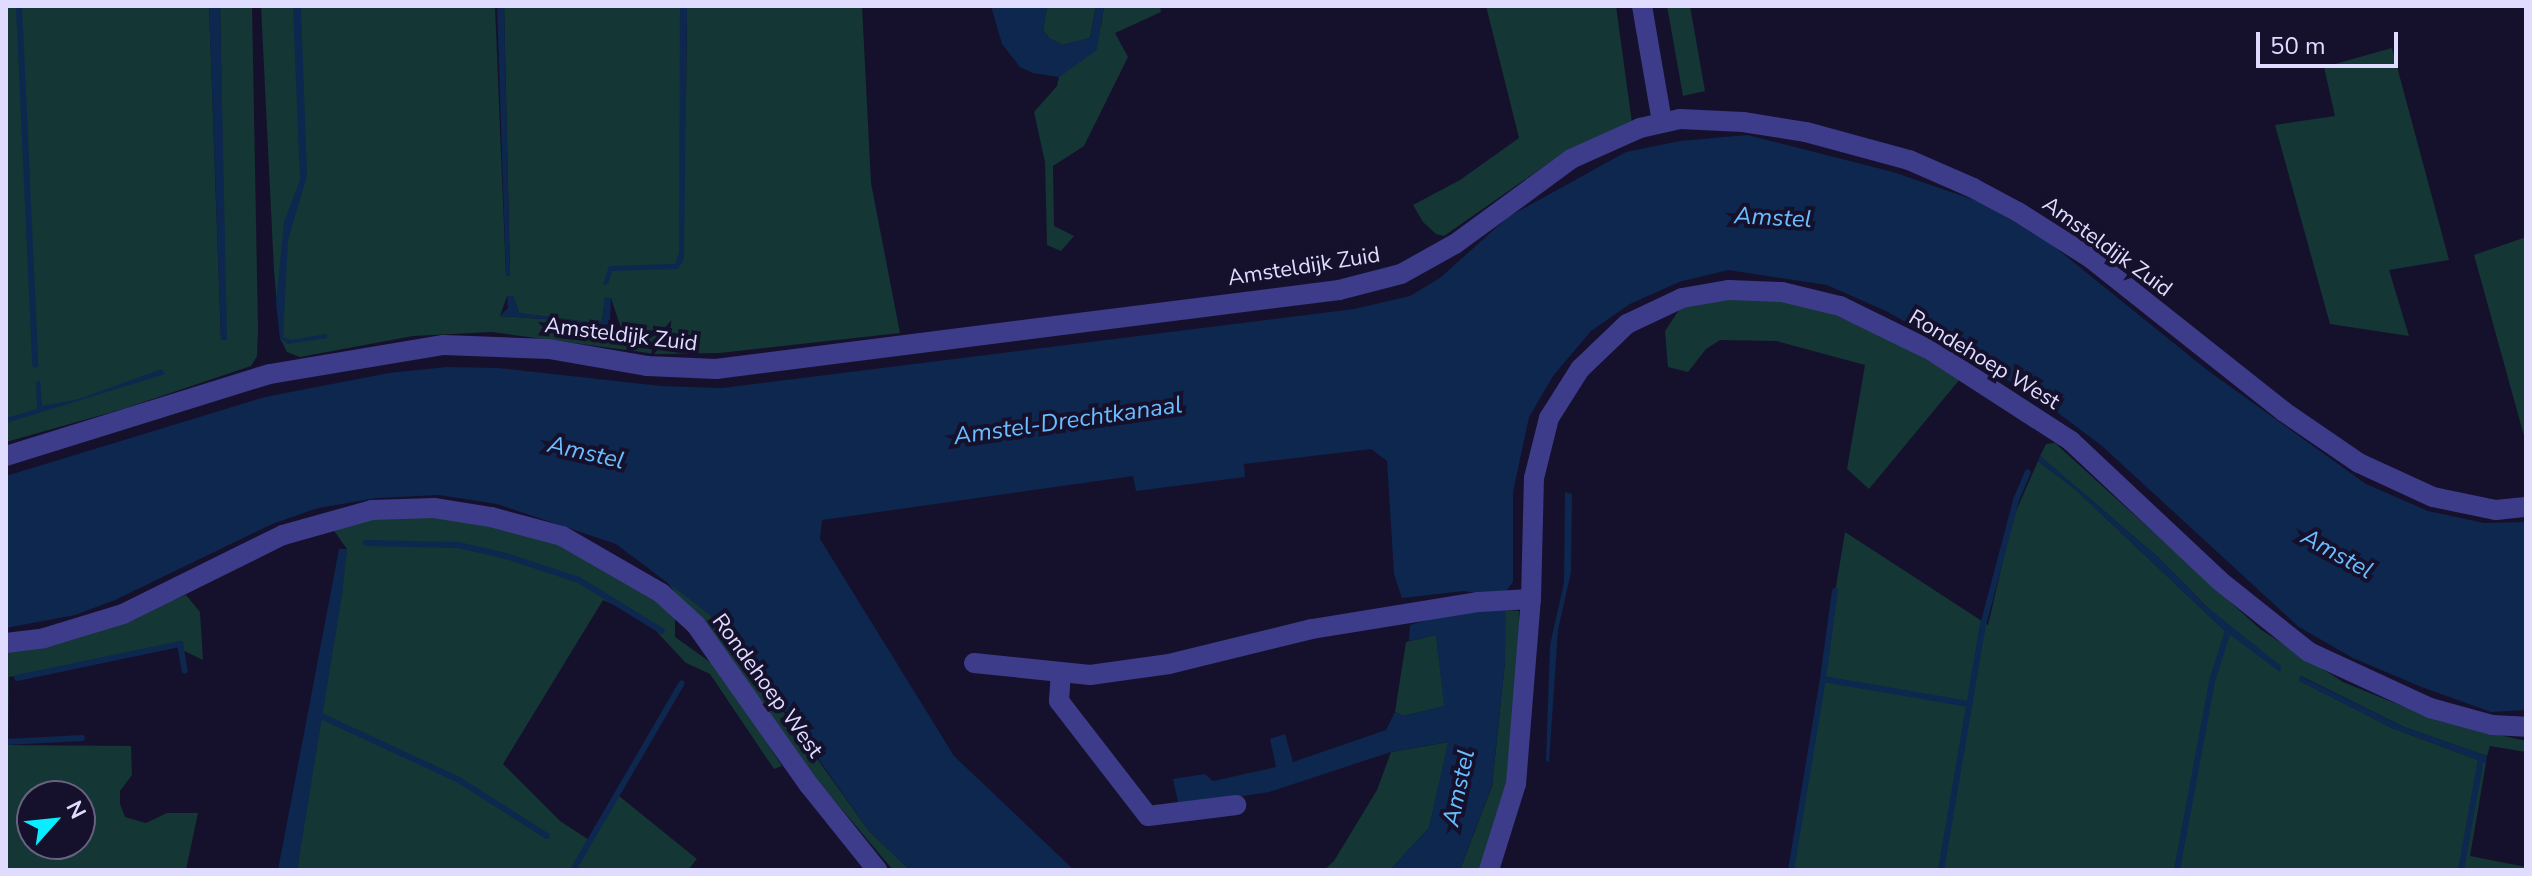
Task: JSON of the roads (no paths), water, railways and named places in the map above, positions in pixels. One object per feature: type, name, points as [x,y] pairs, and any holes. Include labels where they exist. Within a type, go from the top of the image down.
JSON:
[{"type":"street","points":[[1642,6],[1662,122]]},
{"type":"street","name":"Amsteldijk Zuid","points":[[6,456],[270,374],[444,345],[549,349],[647,366],[716,369],[1339,290],[1401,274],[1428,261],[1571,159],[1640,128],[1680,119],[1743,122],[1806,132],[1909,160],[1934,171],[2018,212],[2089,257],[2283,411],[2359,463],[2402,485],[2458,504],[2496,510],[2526,507]]},
{"type":"street","name":"Rondehoep West","points":[[1489,870],[1516,784],[1531,599],[1534,478],[1549,418],[1580,369],[1627,324],[1682,298],[1729,290],[1782,292],[1840,306],[1932,351],[2071,441],[2220,581],[2309,652],[2430,708],[2492,725],[2526,727]]},
{"type":"street","name":"Rondehoep West","points":[[6,643],[44,638],[123,614],[283,535],[372,510],[434,508],[505,521],[562,536],[661,593],[696,625],[809,785],[877,870]]},
{"type":"street","points":[[974,663],[1090,675],[1169,664],[1312,629],[1479,602],[1531,599]]},
{"type":"street","points":[[1061,672],[1059,701],[1148,816],[1236,805]]},
{"type":"water","points":[[209,6],[220,6],[227,340],[221,339]]},
{"type":"water","points":[[293,6],[301,6],[307,176],[288,240],[283,337],[291,340],[327,334],[327,338],[288,344],[280,338],[276,303],[284,222],[300,180]]},
{"type":"water","points":[[497,6],[504,6],[510,276],[506,275]]},
{"type":"water","points":[[680,6],[687,6],[684,259],[678,269],[612,271],[608,284],[603,285],[609,266],[675,264],[679,253]]},
{"type":"water","points":[[991,6],[1047,6],[1043,30],[1049,38],[1063,45],[1090,38],[1096,6],[1104,6],[1097,50],[1059,77],[1033,73],[1020,67],[1002,44]]},
{"type":"water","points":[[1747,135],[1893,172],[1983,203],[2051,244],[2207,370],[2366,484],[2428,511],[2484,523],[2526,522],[2526,710],[2491,712],[2419,686],[2353,658],[2299,627],[2102,446],[2037,397],[1886,311],[1827,285],[1728,270],[1679,282],[1630,304],[1591,331],[1553,376],[1529,417],[1513,492],[1513,582],[1506,591],[1505,662],[1492,785],[1460,870],[1390,870],[1429,828],[1448,742],[1391,752],[1269,792],[1179,806],[1173,779],[1205,774],[1213,781],[1276,767],[1270,739],[1285,734],[1293,762],[1386,730],[1395,712],[1404,716],[1444,706],[1436,635],[1409,641],[1410,625],[1434,618],[1482,594],[1464,591],[1402,598],[1394,574],[1387,461],[1371,449],[1244,464],[1245,477],[1136,491],[1133,476],[822,520],[820,539],[954,756],[1074,870],[910,870],[869,831],[780,704],[709,614],[616,544],[497,504],[439,495],[377,498],[318,508],[272,524],[115,600],[75,615],[6,628],[6,476],[265,397],[389,373],[447,367],[498,368],[661,386],[722,388],[1354,309],[1410,296],[1440,278],[1508,217],[1626,152],[1680,141]]},
{"type":"water","points":[[507,296],[513,296],[519,313],[595,323],[602,321],[605,297],[611,298],[610,322],[624,334],[558,320],[500,316],[508,308]]},
{"type":"water","points":[[162,369],[165,374],[6,423],[6,418],[37,409],[36,382],[40,380],[42,406],[79,399]]},
{"type":"water","points":[[2040,456],[2160,559],[2207,607],[2281,666],[2280,672],[2224,630],[2076,490],[2038,461]]},
{"type":"water","points":[[1565,492],[1572,494],[1571,572],[1558,630],[1549,762],[1546,761],[1550,645],[1564,583]]},
{"type":"water","points":[[339,549],[347,549],[342,595],[297,870],[278,870]]},
{"type":"water","points":[[2300,676],[2404,727],[2487,756],[2486,763],[2392,728],[2299,681]]},
{"type":"waterway","points":[[19,6],[35,365]]},
{"type":"waterway","points":[[1941,870],[1982,629],[2016,500],[2028,472]]},
{"type":"waterway","points":[[366,543],[458,545],[506,556],[579,580],[662,631]]},
{"type":"waterway","points":[[1835,591],[1823,679],[1969,704]]},
{"type":"waterway","points":[[2177,870],[2212,681],[2228,631]]},
{"type":"waterway","points":[[17,678],[180,644],[185,671]]},
{"type":"waterway","points":[[1791,870],[1823,679]]},
{"type":"waterway","points":[[573,870],[682,683]]},
{"type":"waterway","points":[[319,715],[459,780],[547,836]]},
{"type":"waterway","points":[[6,742],[82,738]]},
{"type":"waterway","points":[[2461,870],[2481,759]]},
{"type":"water label","name":"Amstel","points":[[1773,218]]},
{"type":"water label","name":"Amstel-Drechtkanaal","points":[[1068,421]]},
{"type":"water label","name":"Amstel","points":[[586,453]]},
{"type":"water label","name":"Amstel","points":[[2337,554]]},
{"type":"water label","name":"Amstel","points":[[1459,788]]}]
